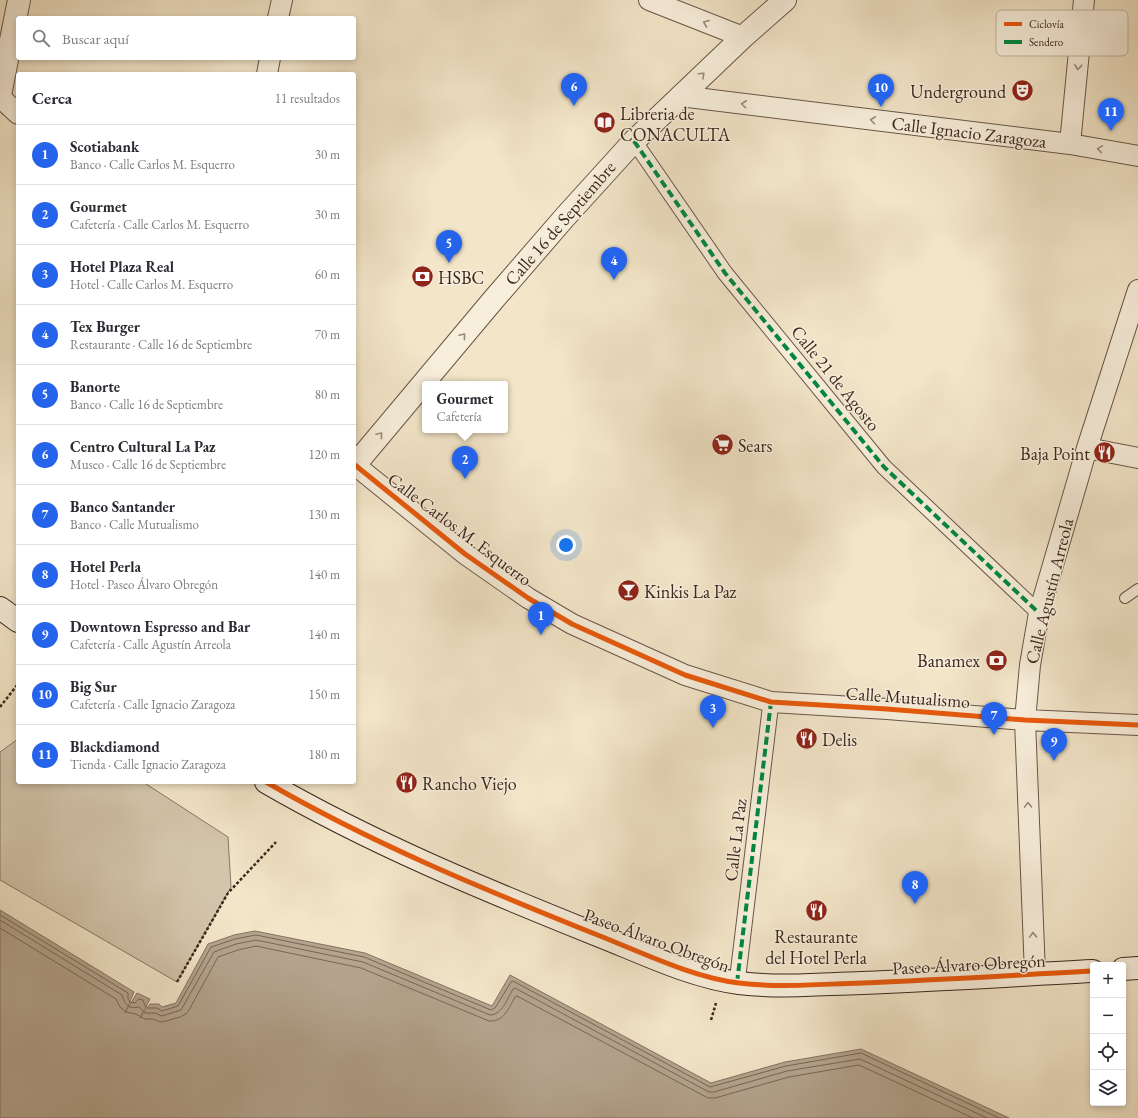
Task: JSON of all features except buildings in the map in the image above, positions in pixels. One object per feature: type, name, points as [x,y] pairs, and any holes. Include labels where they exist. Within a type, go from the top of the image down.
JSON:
[{"type":"main road","points":[[0,96],[19,0]]},
{"type":"main road","name":"Calle 16 de Septiembre","points":[[425,381],[564,217],[634,140],[742,37],[785,0]]},
{"type":"main road","name":"Calle 16 de Septiembre","points":[[356,464],[422,384]]},
{"type":"main road","points":[[0,608],[16,620]]},
{"type":"main road","name":"Paseo Álvaro Obregón","points":[[269,784],[296,800],[418,860],[505,898],[672,965],[712,978],[737,983],[782,986],[1090,971]]},
{"type":"main road","points":[[1126,969],[1138,968]]},
{"type":"street","points":[[278,16],[282,0]]},
{"type":"street","points":[[649,0],[742,37]]},
{"type":"street","points":[[1083,10],[1084,0]]},
{"type":"street","points":[[1070,144],[1079,56]]},
{"type":"street","points":[[267,72],[270,60]]},
{"type":"street","points":[[0,96],[16,112]]},
{"type":"street","name":"Calle Ignacio Zaragoza","points":[[680,96],[1070,144],[1138,156]]},
{"type":"street","name":"Calle 21 de Agosto","points":[[634,140],[725,273],[884,467],[1040,613]]},
{"type":"street","name":"Calle Agustín Arreola","points":[[1034,974],[1025,720],[1030,665],[1040,613],[1087,448],[1138,290]]},
{"type":"street","points":[[1087,448],[1138,458]]},
{"type":"street","name":"Calle Carlos M. Esquerro","points":[[356,468],[465,554],[528,598],[572,624],[684,675],[771,702]]},
{"type":"street","name":"Calle Mutualismo","points":[[771,702],[887,709],[1025,720],[1138,725]]},
{"type":"street","name":"Calle La Paz","points":[[737,983],[771,702]]},
{"type":"lane","points":[[1125,598],[1138,589]]},
{"type":"path","points":[[0,707],[16,687]]},
{"type":"path","points":[[176,982],[228,893],[276,842]]},
{"type":"shaded area","points":[[16,740],[16,784],[146,784],[228,837],[231,887],[177,982],[0,880],[0,752]]},
{"type":"water","points":[[0,910],[134,992],[125,1013],[137,993],[150,999],[140,1018],[150,1004],[159,1004],[162,1007],[176,1003],[208,944],[234,935],[255,931],[365,953],[492,1006],[510,975],[711,1083],[785,1062],[861,1049],[1009,1118],[0,1118]]},
{"type":"marked path","points":[[634,141],[725,273],[884,467],[1039,613]]},
{"type":"marked path","points":[[737,983],[771,702]]},
{"type":"cycle path","points":[[356,466],[465,554],[528,598],[572,624],[685,675],[771,702],[887,709],[1025,720],[1138,725]]},
{"type":"cycle path","points":[[270,784],[346,825],[469,882],[666,963],[684,970],[721,980],[754,984],[800,985],[1090,971]]},
{"type":"place","name":"Underground","points":[[1022,91]]},
{"type":"place","name":"Centro Cultural La Paz","points":[[574,106]]},
{"type":"place","name":"Big Sur","points":[[881,107]]},
{"type":"place","name":"Libreria de CONACULTA","points":[[604,123]]},
{"type":"place","name":"Blackdiamond","points":[[1111,131]]},
{"type":"place","name":"Banorte","points":[[449,263]]},
{"type":"place","name":"HSBC","points":[[423,277]]},
{"type":"place","name":"Tex Burger","points":[[614,280]]},
{"type":"place","name":"Sears","points":[[723,445]]},
{"type":"place","name":"Baja Point","points":[[1105,453]]},
{"type":"place","name":"Gourmet","points":[[465,479]]},
{"type":"place","name":"Kinkis La Paz","points":[[628,591]]},
{"type":"place","name":"Scotiabank","points":[[541,635]]},
{"type":"place","name":"Banamex","points":[[996,660]]},
{"type":"place","name":"Hotel Plaza Real","points":[[713,728]]},
{"type":"place","name":"Banco Santander","points":[[994,735]]},
{"type":"place","name":"Delis","points":[[807,739]]},
{"type":"place","name":"Downtown Espresso and Bar","points":[[1054,761]]},
{"type":"place","name":"Rancho Viejo","points":[[407,783]]},
{"type":"place","name":"Hotel Perla","points":[[915,904]]},
{"type":"place","name":"Restaurante del Hotel Perla","points":[[816,911]]}]
